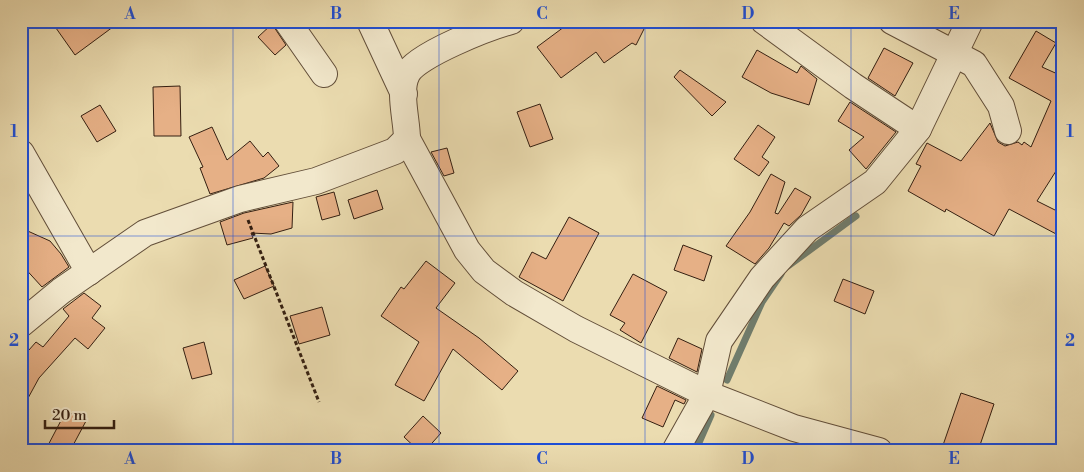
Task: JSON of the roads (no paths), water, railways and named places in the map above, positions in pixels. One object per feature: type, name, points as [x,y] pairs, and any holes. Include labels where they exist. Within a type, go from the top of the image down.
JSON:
[{"type":"street","points":[[287,21],[324,74]]},
{"type":"street","points":[[370,21],[404,94]]},
{"type":"street","points":[[511,21],[494,26],[417,62],[406,75],[404,94],[407,139],[467,250],[484,271],[514,293],[576,329],[707,394],[794,428],[879,451]]},
{"type":"street","points":[[764,21],[845,80],[918,129]]},
{"type":"street","points":[[892,21],[974,64],[980,70],[1001,106],[1008,131]]},
{"type":"street","points":[[675,451],[707,394],[720,341],[762,278],[807,228],[875,182],[918,129],[970,21]]},
{"type":"street","points":[[28,309],[89,272],[145,233],[240,199],[333,175],[395,150],[407,139]]},
{"type":"street","points":[[21,153],[89,272]]},
{"type":"waterway","points":[[788,266],[856,216]]},
{"type":"waterway","points":[[727,380],[762,302],[781,274]]},
{"type":"waterway","points":[[697,447],[711,415]]}]
